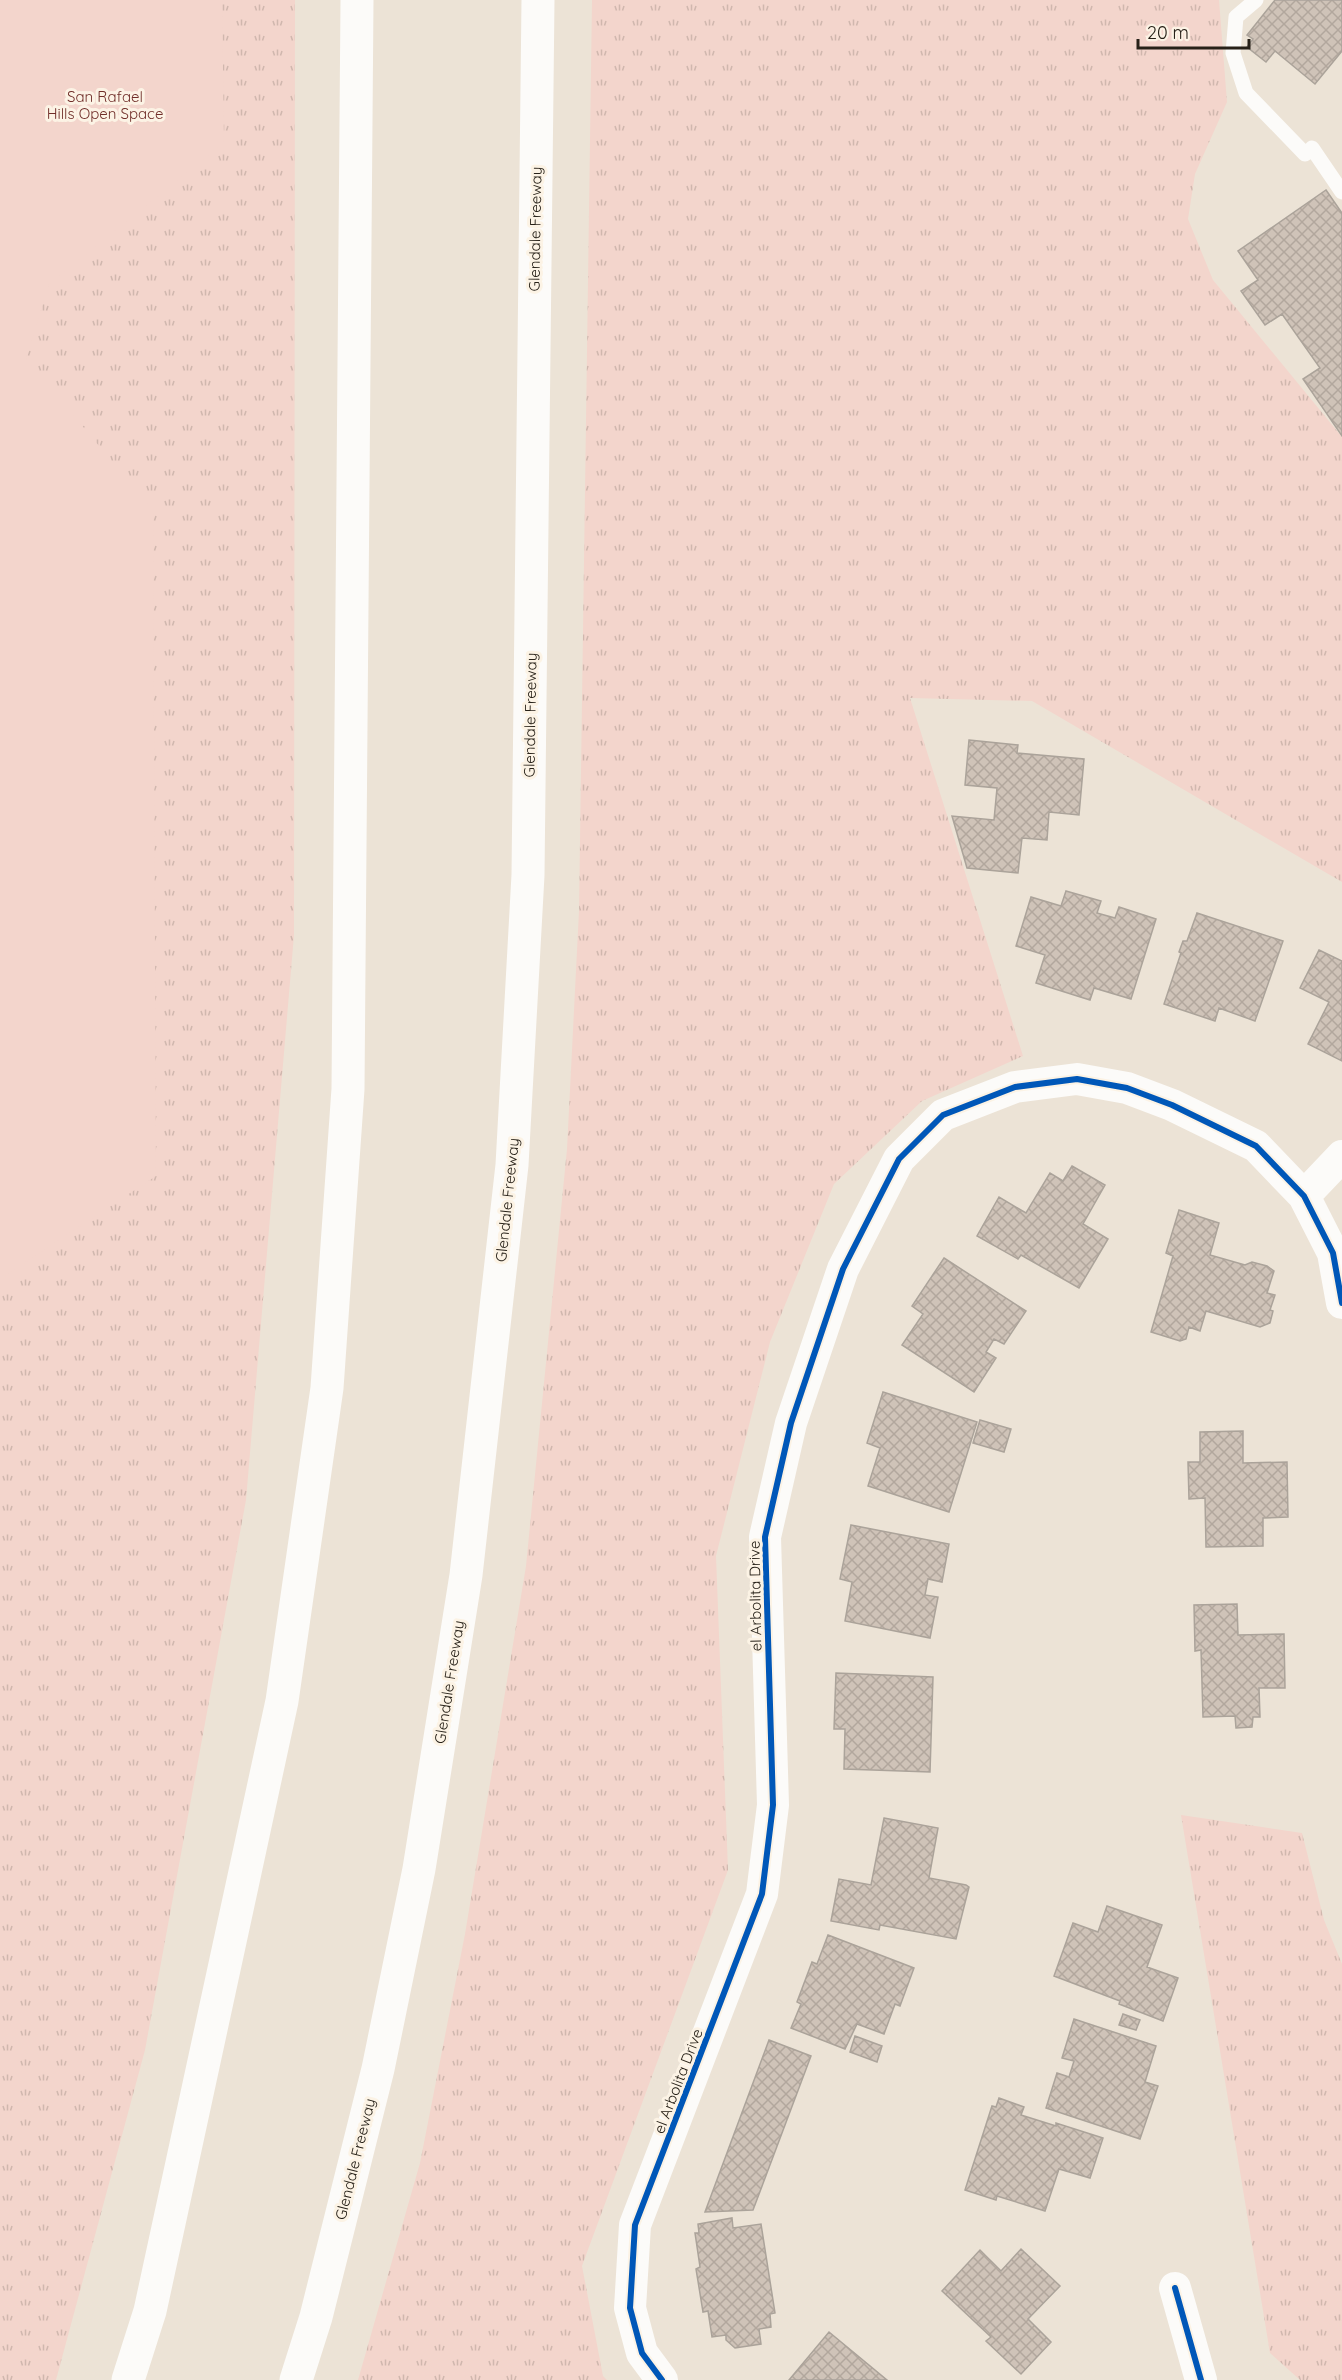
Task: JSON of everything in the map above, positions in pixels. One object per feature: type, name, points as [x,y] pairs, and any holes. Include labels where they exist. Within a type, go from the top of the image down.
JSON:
[{"type":"highway","points":[[128,2380],[150,2311],[282,1701],[327,1388],[348,1089],[357,0]]},
{"type":"highway","name":"Glendale Freeway","points":[[296,2380],[316,2317],[378,2069],[419,1869],[466,1575],[512,1165],[528,875],[538,0]]},
{"type":"street","name":"el Arbolita Drive","points":[[662,2380],[642,2353],[630,2308],[636,2225],[762,1894],[772,1805],[765,1537],[791,1423],[843,1269],[899,1159],[943,1115],[1016,1087],[1077,1079],[1127,1088],[1172,1105],[1256,1146],[1304,1196]]},
{"type":"street","points":[[1342,1156],[1304,1196],[1333,1253],[1342,1303]]},
{"type":"street","points":[[1175,2288],[1201,2380]]},
{"type":"lane","points":[[1256,0],[1236,17],[1233,53],[1246,93],[1308,151],[1342,192]]},
{"type":"green space","points":[[0,0],[295,0],[294,935],[246,1500],[145,2050],[56,2380],[0,2380]]},
{"type":"green space","name":"San Rafael Hills Open Space","points":[[0,0],[222,0],[224,143],[49,284],[26,359],[153,510],[156,1176],[0,1279]]},
{"type":"green space","points":[[592,0],[1219,0],[1227,102],[1195,174],[1188,219],[1213,280],[1342,437],[1342,882],[1032,701],[910,698],[1023,1056],[922,1101],[834,1184],[770,1342],[716,1556],[728,1870],[582,2266],[603,2376],[607,2380],[358,2380],[420,2163],[465,1934],[526,1566],[567,1149],[579,911]]},
{"type":"green space","points":[[1181,1815],[1302,1833],[1324,1920],[1342,1964],[1342,2380],[1300,2380],[1270,2353]]},
{"type":"building","points":[[1275,0],[1342,0],[1342,51],[1315,84],[1275,51],[1266,62],[1247,47],[1253,39],[1247,35]]},
{"type":"building","points":[[1326,190],[1342,213],[1342,436],[1303,379],[1320,368],[1282,314],[1265,325],[1241,291],[1258,280],[1238,251]]},
{"type":"building","points":[[969,740],[1018,745],[1017,753],[1084,759],[1079,815],[1049,812],[1047,840],[1022,838],[1018,873],[967,868],[952,816],[994,820],[997,788],[965,785]]},
{"type":"building","points":[[1066,891],[1101,901],[1097,913],[1115,918],[1119,907],[1156,919],[1131,999],[1094,988],[1090,1000],[1036,983],[1045,955],[1016,946],[1031,897],[1061,906]]},
{"type":"building","points":[[1197,913],[1283,941],[1255,1021],[1219,1008],[1215,1021],[1164,1004],[1181,953],[1179,952],[1183,941],[1187,941]]},
{"type":"building","points":[[1319,950],[1342,961],[1342,1061],[1308,1044],[1329,1002],[1300,988]]},
{"type":"building","points":[[1072,1166],[1105,1185],[1083,1224],[1108,1239],[1079,1288],[1021,1255],[1018,1259],[977,1236],[999,1197],[1026,1213],[1050,1173],[1063,1181]]},
{"type":"building","points":[[1179,1210],[1219,1223],[1210,1255],[1245,1265],[1252,1262],[1267,1266],[1274,1271],[1267,1293],[1275,1295],[1270,1310],[1273,1311],[1270,1323],[1260,1327],[1206,1311],[1200,1331],[1189,1327],[1186,1339],[1180,1341],[1151,1332],[1173,1256],[1166,1253]]},
{"type":"building","points":[[944,1258],[1026,1311],[1004,1344],[994,1339],[986,1352],[996,1358],[974,1392],[902,1345],[923,1314],[912,1306]]},
{"type":"building","points":[[883,1392],[977,1422],[949,1512],[868,1486],[880,1448],[867,1443]]},
{"type":"building","points":[[980,1420],[1011,1429],[1004,1452],[973,1443]]},
{"type":"building","points":[[1243,1431],[1243,1463],[1287,1462],[1288,1517],[1263,1518],[1263,1546],[1206,1547],[1205,1498],[1189,1499],[1188,1462],[1200,1462],[1200,1432]]},
{"type":"building","points":[[851,1525],[949,1544],[942,1582],[928,1579],[925,1595],[938,1597],[930,1638],[845,1621],[852,1582],[840,1579]]},
{"type":"building","points":[[1237,1604],[1238,1635],[1284,1634],[1285,1688],[1259,1688],[1260,1717],[1253,1717],[1252,1727],[1236,1728],[1235,1716],[1203,1717],[1201,1650],[1195,1651],[1194,1605]]},
{"type":"building","points":[[836,1673],[933,1677],[930,1772],[844,1769],[845,1729],[834,1729]]},
{"type":"building","points":[[884,1818],[938,1828],[929,1878],[969,1887],[956,1939],[880,1925],[879,1930],[831,1921],[839,1879],[871,1885]]},
{"type":"building","points":[[1107,1906],[1162,1925],[1147,1967],[1178,1978],[1163,2021],[1119,2004],[1120,2001],[1054,1976],[1073,1923],[1098,1932]]},
{"type":"building","points":[[828,1935],[914,1968],[900,2006],[895,2004],[884,2034],[857,2024],[845,2049],[791,2028],[801,2004],[797,2002],[812,1962],[817,1964]]},
{"type":"building","points":[[1123,2014],[1140,2020],[1136,2030],[1119,2025]]},
{"type":"building","points":[[1074,2019],[1156,2046],[1145,2082],[1158,2086],[1140,2139],[1046,2108],[1057,2073],[1069,2077],[1074,2061],[1062,2058]]},
{"type":"building","points":[[855,2036],[882,2046],[877,2062],[850,2052]]},
{"type":"building","points":[[769,2040],[811,2056],[753,2210],[705,2212]]},
{"type":"building","points":[[999,2098],[1024,2107],[1021,2115],[1103,2138],[1090,2178],[1059,2169],[1045,2211],[997,2196],[996,2200],[965,2190],[992,2106],[996,2107]]},
{"type":"building","points":[[732,2218],[733,2228],[761,2224],[775,2313],[770,2314],[771,2327],[759,2329],[761,2344],[735,2348],[726,2340],[726,2335],[712,2337],[708,2311],[703,2312],[696,2269],[700,2267],[695,2233],[699,2233],[698,2224]]},
{"type":"building","points":[[1021,2249],[1060,2286],[1028,2319],[1051,2342],[1021,2374],[986,2341],[991,2337],[942,2291],[980,2250],[1001,2271]]},
{"type":"building","points":[[829,2332],[887,2380],[789,2380]]},
{"type":"cycle path","points":[[662,2380],[642,2353],[630,2308],[635,2225],[762,1894],[773,1805],[765,1537],[791,1423],[843,1269],[899,1159],[943,1115],[1015,1087],[1077,1079],[1127,1088],[1172,1105],[1256,1146],[1304,1196],[1333,1253],[1342,1303]]},
{"type":"cycle path","points":[[1175,2288],[1201,2380]]}]
